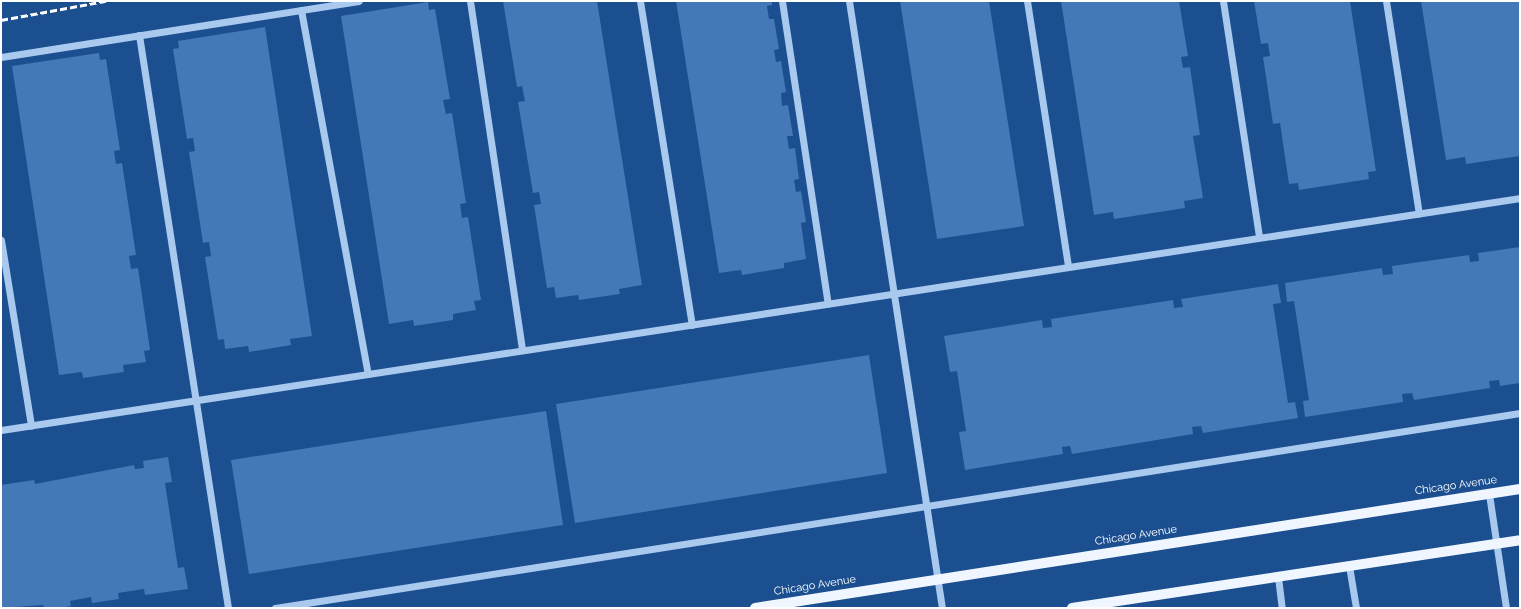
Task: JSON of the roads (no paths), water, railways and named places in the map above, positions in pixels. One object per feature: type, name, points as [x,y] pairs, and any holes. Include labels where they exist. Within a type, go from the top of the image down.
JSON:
[{"type":"main road","name":"Chicago Avenue","points":[[755,608],[1520,488]]},
{"type":"main road","points":[[1072,608],[1520,540]]},
{"type":"lane","points":[[1,57],[359,1]]},
{"type":"lane","points":[[470,1],[522,350]]},
{"type":"lane","points":[[640,1],[692,325]]},
{"type":"lane","points":[[782,1],[828,304]]},
{"type":"lane","points":[[849,1],[942,608]]},
{"type":"lane","points":[[1027,1],[1068,267]]},
{"type":"lane","points":[[1223,1],[1259,237]]},
{"type":"lane","points":[[1386,1],[1419,213]]},
{"type":"lane","points":[[301,10],[368,374]]},
{"type":"lane","points":[[139,35],[228,608]]},
{"type":"lane","points":[[1,430],[1520,198]]},
{"type":"lane","points":[[1,240],[31,426]]},
{"type":"lane","points":[[275,608],[925,504],[1520,413]]},
{"type":"lane","points":[[1489,494],[1495,544],[1506,608]]},
{"type":"lane","points":[[1349,566],[1356,608]]},
{"type":"lane","points":[[1278,577],[1282,608]]},
{"type":"railway","points":[[1,20],[106,1]]}]
